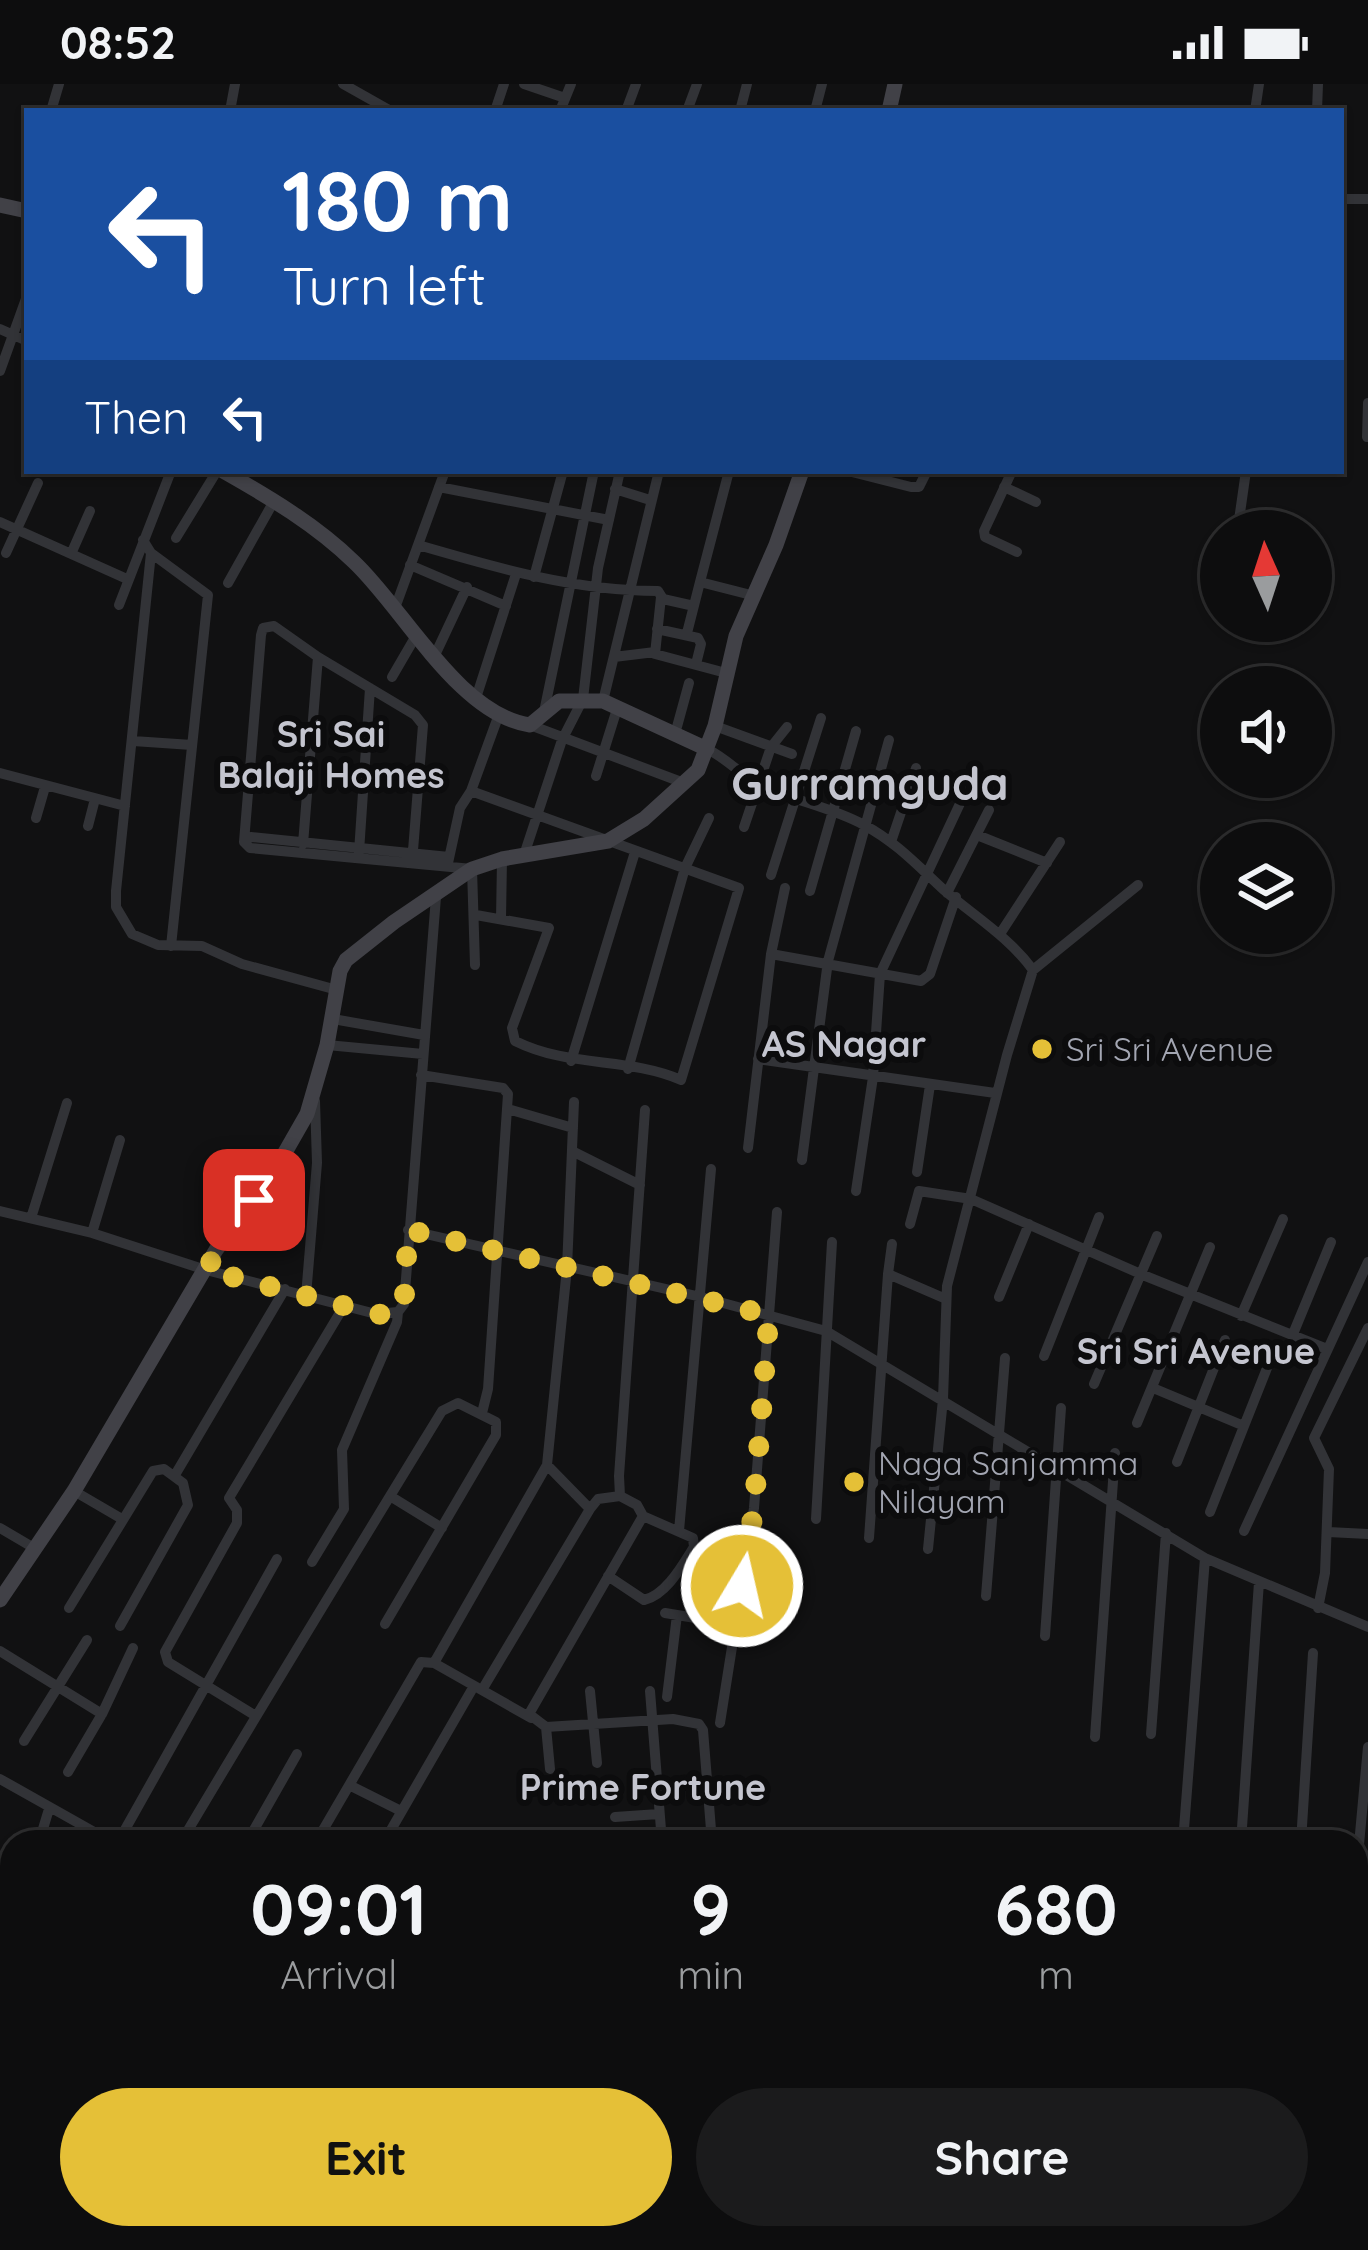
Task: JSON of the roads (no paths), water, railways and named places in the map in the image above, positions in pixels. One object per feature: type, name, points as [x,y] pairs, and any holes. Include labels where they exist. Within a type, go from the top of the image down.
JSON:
[{"type":"main road","points":[[0,1600],[74,1492],[231,1228],[279,1163],[307,1114],[346,960],[472,869],[502,859],[608,841],[644,819],[698,770],[751,595],[776,545],[801,474]]},
{"type":"main road","points":[[251,478],[357,564],[435,656],[498,717],[530,725],[560,700],[583,699],[610,705],[707,749]]},
{"type":"street","points":[[343,84],[386,108]]},
{"type":"street","points":[[524,84],[562,105],[572,84]]},
{"type":"street","points":[[0,371],[24,304]]},
{"type":"street","points":[[0,329],[24,339]]},
{"type":"street","points":[[1367,437],[1368,403]]},
{"type":"street","points":[[119,605],[170,474]]},
{"type":"street","points":[[176,538],[218,474]]},
{"type":"street","points":[[395,608],[444,474]]},
{"type":"street","points":[[535,577],[562,474]]},
{"type":"street","points":[[544,712],[593,474]]},
{"type":"street","points":[[524,855],[562,740],[583,699],[597,589],[619,474]]},
{"type":"street","points":[[596,776],[614,657],[658,474]]},
{"type":"street","points":[[687,633],[728,474]]},
{"type":"street","points":[[872,474],[919,487],[926,474]]},
{"type":"street","points":[[1011,474],[984,531],[985,537],[1017,552]]},
{"type":"street","points":[[1240,510],[1246,474]]},
{"type":"street","points":[[6,553],[38,483]]},
{"type":"street","points":[[439,487],[609,520]]},
{"type":"street","points":[[1004,488],[1036,502]]},
{"type":"street","points":[[615,489],[650,500]]},
{"type":"street","points":[[228,583],[274,501]]},
{"type":"street","points":[[70,554],[90,511]]},
{"type":"street","points":[[0,523],[127,579]]},
{"type":"street","points":[[143,540],[151,553],[208,595],[171,946]]},
{"type":"street","points":[[418,545],[516,574],[597,589],[658,591],[658,656],[726,673]]},
{"type":"street","points":[[151,553],[116,907],[132,934],[171,946],[202,946],[242,964],[337,990]]},
{"type":"street","points":[[410,565],[506,606]]},
{"type":"street","points":[[476,698],[516,574]]},
{"type":"street","points":[[700,582],[751,595]]},
{"type":"street","points":[[435,656],[467,586]]},
{"type":"street","points":[[661,597],[694,606]]},
{"type":"street","points":[[412,858],[423,725],[415,715],[318,657],[282,629],[263,628],[244,842],[250,848],[448,861],[472,869],[475,965]]},
{"type":"street","points":[[561,629],[592,633]]},
{"type":"street","points":[[657,629],[698,638],[696,664]]},
{"type":"street","points":[[392,677],[417,634]]},
{"type":"street","points":[[614,657],[655,652]]},
{"type":"street","points":[[302,848],[318,657]]},
{"type":"street","points":[[675,734],[689,683]]},
{"type":"street","points":[[359,854],[370,688]]},
{"type":"street","points":[[448,861],[460,808],[498,717]]},
{"type":"street","points":[[771,875],[821,718]]},
{"type":"street","points":[[530,725],[684,783]]},
{"type":"street","points":[[715,726],[792,754]]},
{"type":"street","points":[[744,827],[771,747],[787,728]]},
{"type":"street","points":[[810,891],[856,731]]},
{"type":"street","points":[[133,740],[192,745]]},
{"type":"street","points":[[802,1160],[828,961],[889,740]]},
{"type":"street","points":[[707,749],[728,759],[741,775],[797,802],[832,811],[891,842],[1000,934],[1034,970]]},
{"type":"street","points":[[891,842],[916,768]]},
{"type":"street","points":[[0,773],[125,806]]},
{"type":"street","points":[[36,818],[45,787]]},
{"type":"street","points":[[471,791],[739,888],[681,1080],[659,1072],[571,1061],[527,1047],[512,1037],[549,928],[476,915]]},
{"type":"street","points":[[856,1191],[873,1077],[880,974],[964,795]]},
{"type":"street","points":[[88,826],[95,800]]},
{"type":"street","points":[[771,954],[921,981],[930,974],[951,895],[989,810]]},
{"type":"street","points":[[628,1069],[685,868],[709,818]]},
{"type":"street","points":[[976,835],[1047,863]]},
{"type":"street","points":[[1000,934],[1060,842]]},
{"type":"street","points":[[571,1061],[634,852]]},
{"type":"street","points":[[501,919],[502,859]]},
{"type":"street","points":[[928,1549],[944,1400],[947,1286],[995,1093],[1034,970],[1138,885]]},
{"type":"street","points":[[748,1148],[771,954],[785,888]]},
{"type":"street","points":[[312,1562],[344,1509],[342,1450],[404,1304],[436,897]]},
{"type":"street","points":[[333,1019],[424,1035]]},
{"type":"street","points":[[327,1045],[423,1054]]},
{"type":"street","points":[[758,1059],[995,1093]]},
{"type":"street","points":[[421,1075],[503,1088],[508,1094],[488,1390],[482,1413]]},
{"type":"street","points":[[917,1172],[930,1085]]},
{"type":"street","points":[[306,1295],[317,1163],[314,1086]]},
{"type":"street","points":[[434,1663],[547,1466],[567,1268],[574,1102]]},
{"type":"street","points":[[32,1218],[67,1103]]},
{"type":"street","points":[[508,1109],[573,1128]]},
{"type":"street","points":[[620,1496],[645,1110]]},
{"type":"street","points":[[92,1233],[120,1140]]},
{"type":"street","points":[[572,1151],[640,1185]]},
{"type":"street","points":[[679,1531],[711,1169]]},
{"type":"street","points":[[910,1224],[920,1191],[971,1199],[1328,1349]]},
{"type":"street","points":[[0,1211],[344,1306],[376,1314],[398,1312]]},
{"type":"street","points":[[720,1723],[754,1508],[777,1212]]},
{"type":"street","points":[[1044,1356],[1099,1217]]},
{"type":"street","points":[[1241,1316],[1282,1219]]},
{"type":"street","points":[[999,1298],[1029,1223]]},
{"type":"street","points":[[408,1230],[826,1331],[1205,1558],[1368,1627]]},
{"type":"street","points":[[1094,1384],[1157,1236]]},
{"type":"street","points":[[816,1519],[832,1242]]},
{"type":"street","points":[[1293,1334],[1331,1242]]},
{"type":"street","points":[[869,1538],[892,1244]]},
{"type":"street","points":[[1137,1423],[1210,1247]]},
{"type":"street","points":[[1244,1531],[1368,1262]]},
{"type":"street","points":[[889,1274],[947,1286]]},
{"type":"street","points":[[175,1475],[285,1289]]},
{"type":"street","points":[[256,1715],[168,1662],[166,1647],[239,1519],[229,1498],[344,1306]]},
{"type":"street","points":[[1318,1608],[1328,1532],[1328,1465],[1314,1438],[1368,1328]]},
{"type":"street","points":[[1177,1462],[1225,1340]]},
{"type":"street","points":[[986,1597],[1005,1358]]},
{"type":"street","points":[[1210,1512],[1269,1363]]},
{"type":"street","points":[[1153,1388],[1244,1426]]},
{"type":"street","points":[[188,1830],[390,1496],[447,1406],[458,1403],[496,1422],[496,1435],[386,1624]]},
{"type":"street","points":[[1046,1636],[1061,1408]]},
{"type":"street","points":[[1095,1737],[1115,1453]]},
{"type":"street","points":[[547,1466],[590,1509]]},
{"type":"street","points":[[69,1608],[153,1471],[164,1468],[186,1490],[186,1512],[120,1626]]},
{"type":"street","points":[[74,1492],[122,1519]]},
{"type":"street","points":[[390,1496],[442,1528]]},
{"type":"street","points":[[391,1830],[598,1498],[620,1496],[637,1505],[643,1516],[693,1538],[694,1547],[679,1571],[653,1598],[644,1600],[608,1576]]},
{"type":"street","points":[[532,1718],[529,1712],[643,1516]]},
{"type":"street","points":[[0,1528],[34,1547]]},
{"type":"street","points":[[1328,1532],[1368,1534]]},
{"type":"street","points":[[1151,1734],[1166,1533]]},
{"type":"street","points":[[122,1830],[277,1558]]},
{"type":"street","points":[[1184,1830],[1205,1558]]},
{"type":"street","points":[[1242,1830],[1259,1582]]},
{"type":"street","points":[[667,1697],[671,1614],[756,1628]]},
{"type":"street","points":[[23,1741],[87,1640]]},
{"type":"street","points":[[68,1772],[133,1648]]},
{"type":"street","points":[[0,1651],[102,1714]]},
{"type":"street","points":[[1302,1830],[1313,1653]]},
{"type":"street","points":[[324,1830],[421,1662],[434,1663],[546,1727],[651,1720],[690,1722],[704,1730],[711,1830]]},
{"type":"street","points":[[590,1690],[597,1763]]},
{"type":"street","points":[[650,1691],[661,1830]]},
{"type":"street","points":[[546,1727],[550,1769]]},
{"type":"street","points":[[1360,1830],[1368,1747]]},
{"type":"street","points":[[254,1830],[297,1754]]},
{"type":"street","points":[[0,1779],[91,1830]]},
{"type":"street","points":[[351,1786],[401,1811]]},
{"type":"street","points":[[43,1830],[50,1809]]},
{"type":"street","points":[[615,1816],[659,1814]]},
{"type":"place","name":"Sri Sri Avenue","points":[[1042,1049]]},
{"type":"place","name":"Naga Sanjamma Nilayam","points":[[854,1482]]},
{"type":"district","name":"Sri Sai Balaji Homes","points":[[331,754]]},
{"type":"district","name":"Gurramguda","points":[[870,784]]},
{"type":"district","name":"AS Nagar","points":[[844,1044]]},
{"type":"district","name":"Sri Sri Avenue","points":[[1196,1351]]},
{"type":"district","name":"Prime Fortune","points":[[643,1787]]}]
